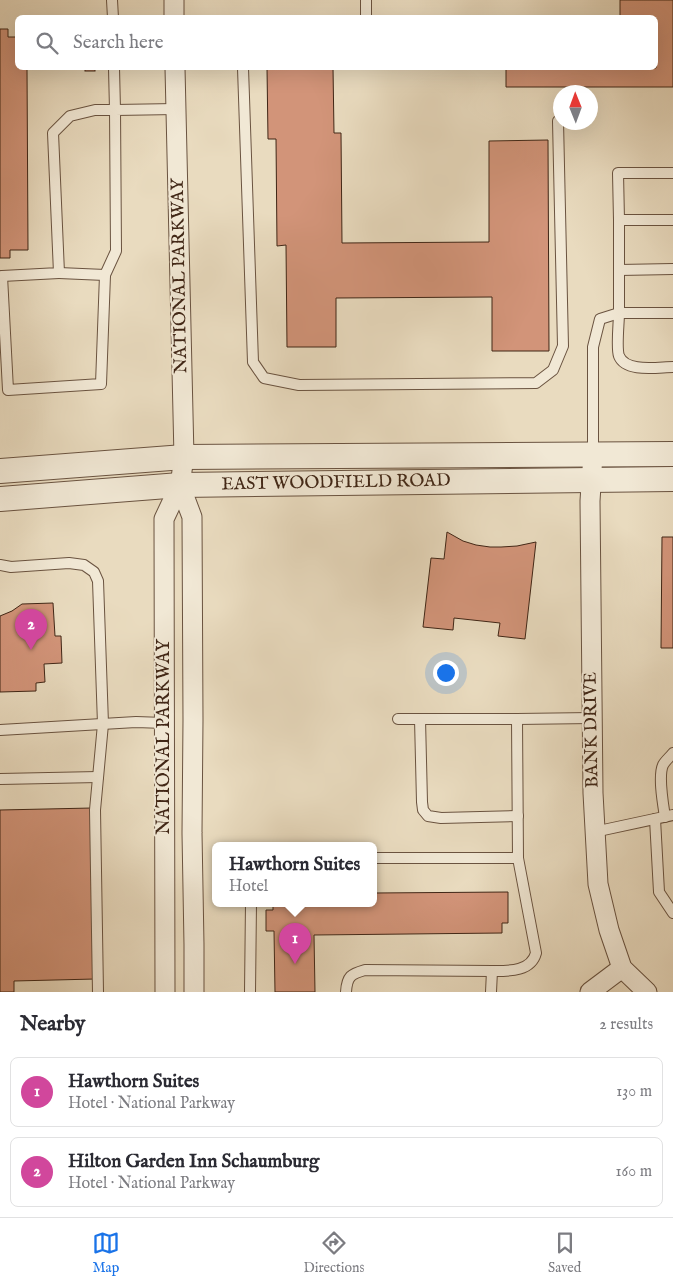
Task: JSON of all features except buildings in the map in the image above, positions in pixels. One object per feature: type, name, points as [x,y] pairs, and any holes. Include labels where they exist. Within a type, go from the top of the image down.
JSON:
[{"type":"street","points":[[174,0],[174,15]]},
{"type":"street","name":"NATIONAL PARKWAY","points":[[165,992],[164,519],[180,485],[184,457],[175,70]]},
{"type":"street","name":"BANK DRIVE","points":[[593,454],[590,511],[592,718],[594,832],[598,884],[609,930],[622,968],[647,992]]},
{"type":"street","name":"EAST WOODFIELD ROAD","points":[[0,471],[184,457],[673,454]]},
{"type":"street","name":"EAST WOODFIELD ROAD","points":[[0,499],[180,485],[673,479]]},
{"type":"street","name":"NATIONAL PARKWAY","points":[[180,485],[192,517],[194,992]]},
{"type":"street","points":[[590,992],[622,968]]},
{"type":"lane","points":[[112,0],[113,15]]},
{"type":"lane","points":[[366,0],[366,15]]},
{"type":"lane","points":[[105,275],[59,273],[1,276],[8,390],[101,384],[105,275],[116,251],[114,70]]},
{"type":"lane","points":[[243,70],[252,362],[264,378],[299,385],[536,383],[554,370],[563,346],[558,130]]},
{"type":"lane","points":[[59,273],[52,132],[70,116],[95,110],[176,109]]},
{"type":"lane","points":[[673,173],[618,173],[618,355],[623,363],[632,368],[673,367]]},
{"type":"lane","points":[[619,220],[673,220]]},
{"type":"lane","points":[[619,270],[673,269]]},
{"type":"lane","points":[[593,454],[593,347],[600,319],[619,313],[673,313]]},
{"type":"lane","points":[[0,565],[11,567],[68,563],[84,565],[94,572],[98,582],[103,724],[95,810],[98,992]]},
{"type":"lane","points":[[398,719],[592,718]]},
{"type":"lane","points":[[420,719],[422,802],[423,810],[428,816],[441,818],[518,816]]},
{"type":"lane","points":[[346,992],[348,979],[353,973],[365,970],[512,971],[527,966],[534,959],[536,952],[518,858],[518,719]]},
{"type":"lane","points":[[0,730],[136,722],[164,724]]},
{"type":"lane","points":[[673,753],[662,766],[661,787],[664,817],[659,892],[673,913]]},
{"type":"lane","points":[[0,779],[98,776]]},
{"type":"lane","points":[[594,832],[664,817]]},
{"type":"lane","points":[[377,858],[518,858]]},
{"type":"lane","points":[[250,992],[251,907]]},
{"type":"lane","points":[[491,992],[492,971]]},
{"type":"place","name":"Hilton Garden Inn Schaumburg","points":[[31,650]]},
{"type":"place","name":"Hawthorn Suites","points":[[295,964]]}]
